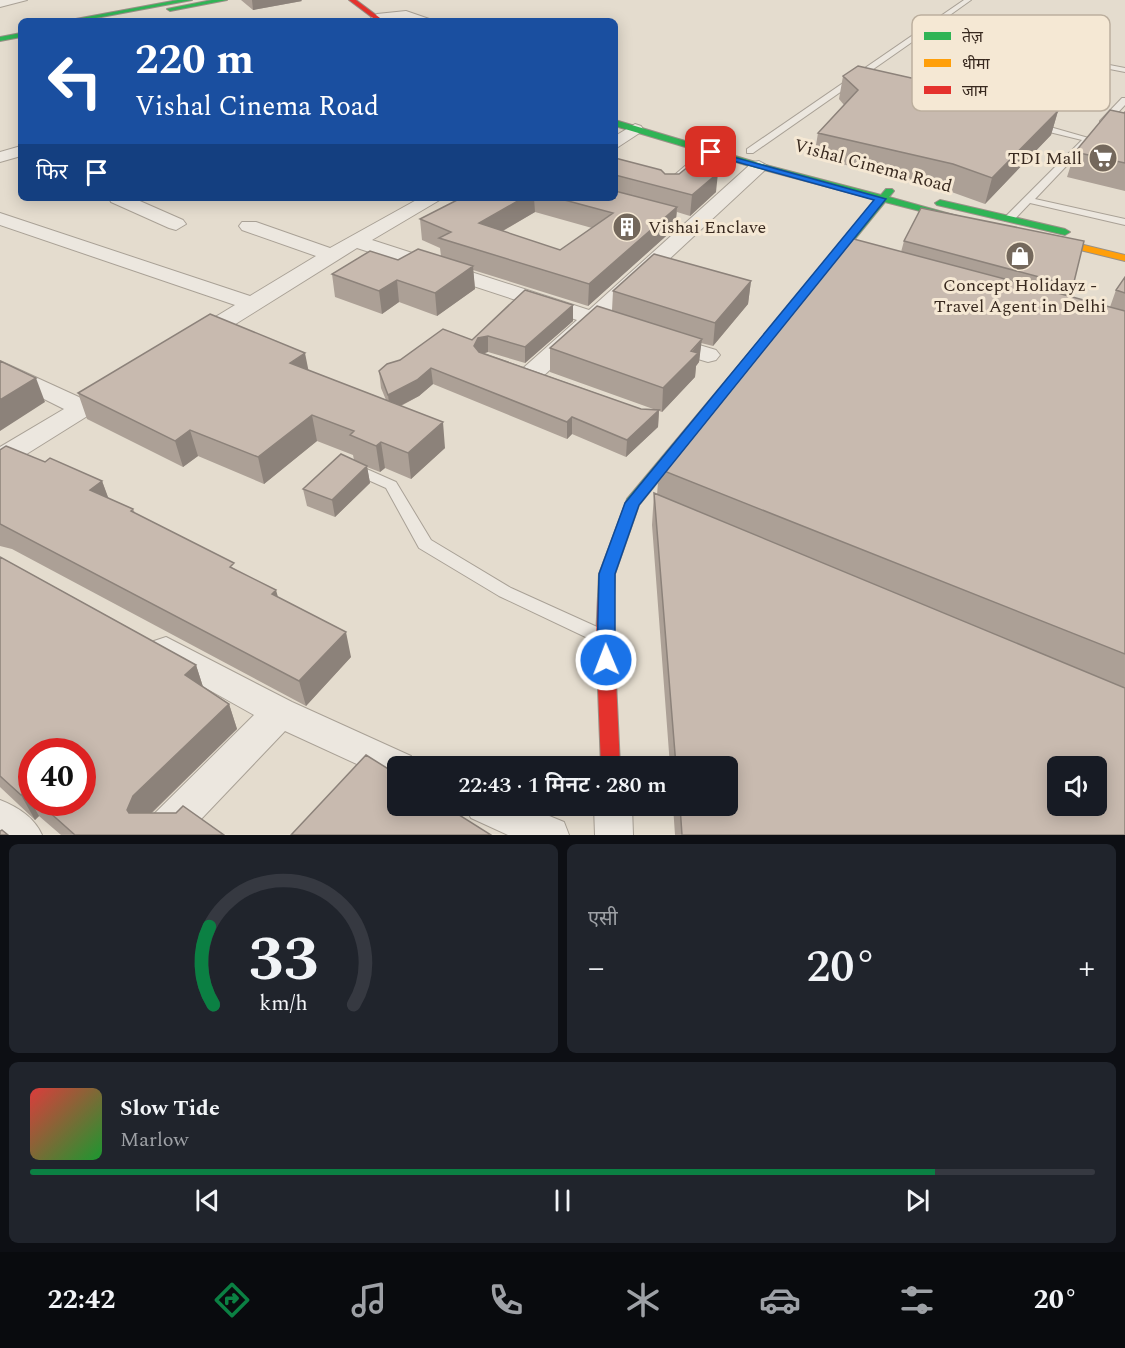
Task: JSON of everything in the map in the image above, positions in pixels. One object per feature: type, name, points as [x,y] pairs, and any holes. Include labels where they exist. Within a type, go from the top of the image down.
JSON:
[{"type":"street","points":[[0,3],[21,0]]},
{"type":"street","points":[[85,18],[186,0]]},
{"type":"street","points":[[120,18],[224,0]]},
{"type":"street","points":[[352,0],[376,18]]},
{"type":"street","points":[[339,7],[353,18]]},
{"type":"street","points":[[390,18],[406,15],[424,18]]},
{"type":"street","points":[[0,33],[18,30]]},
{"type":"street","points":[[0,39],[18,36]]},
{"type":"street","name":"Vishal Cinema Road","points":[[618,113],[750,159],[1125,258]]},
{"type":"street","name":"Vishal Cinema Road","points":[[618,124],[711,152],[750,159]]},
{"type":"street","points":[[618,142],[634,129]]},
{"type":"street","points":[[0,157],[18,152]]},
{"type":"street","points":[[670,188],[711,152]]},
{"type":"street","points":[[530,375],[593,318],[685,222],[750,159]]},
{"type":"street","points":[[611,756],[605,638],[607,574],[632,503],[885,195]]},
{"type":"street","name":"Vishal Cinema Road","points":[[885,195],[1010,219],[1125,246]]},
{"type":"street","points":[[125,201],[176,224]]},
{"type":"street","points":[[183,347],[355,241],[428,201]]},
{"type":"street","points":[[0,219],[252,304]]},
{"type":"street","points":[[249,226],[332,255]]},
{"type":"street","points":[[355,241],[708,355]]},
{"type":"street","points":[[836,254],[858,260]]},
{"type":"street","points":[[0,368],[82,408]]},
{"type":"street","points":[[0,459],[132,377]]},
{"type":"street","points":[[632,503],[665,517]]},
{"type":"street","points":[[135,633],[280,712],[373,767]]},
{"type":"street","points":[[160,835],[280,712]]},
{"type":"street","points":[[507,816],[550,835]]},
{"type":"street","points":[[613,816],[614,835]]},
{"type":"street","points":[[0,818],[23,835]]},
{"type":"lane","points":[[947,15],[968,0]]},
{"type":"lane","points":[[750,159],[849,82],[912,39]]},
{"type":"lane","points":[[1110,67],[1125,70]]},
{"type":"lane","points":[[849,82],[861,85]]},
{"type":"lane","points":[[1010,219],[1125,100]]},
{"type":"lane","points":[[1031,125],[1088,139]]},
{"type":"lane","points":[[1028,200],[1125,222]]},
{"type":"lane","points":[[338,461],[391,485],[425,544],[504,592],[605,638]]},
{"type":"building","points":[[858,66],[912,78],[912,111],[1058,111],[992,178],[953,164],[818,133],[858,90],[843,76]]},
{"type":"building","points":[[1110,110],[1125,112],[1125,163],[1075,152]]},
{"type":"building","points":[[618,159],[661,170],[665,174],[679,174],[689,166],[718,173],[692,195],[618,176]]},
{"type":"building","points":[[618,192],[677,207],[589,284],[439,238],[451,232],[420,219],[455,201],[518,201],[479,223],[560,250],[613,213],[568,201],[618,201]]},
{"type":"building","points":[[921,208],[1084,241],[1073,286],[904,241]]},
{"type":"building","points":[[850,238],[1125,311],[1125,654],[659,469]]},
{"type":"building","points":[[418,249],[473,266],[435,293],[397,280],[379,291],[332,274],[370,251],[398,260]]},
{"type":"building","points":[[654,254],[751,281],[715,323],[613,291]]},
{"type":"building","points":[[1125,277],[1125,293],[1116,290]]},
{"type":"building","points":[[525,290],[573,305],[525,347],[488,336],[478,338],[474,346],[479,352],[641,409],[659,410],[627,440],[572,417],[567,422],[431,368],[417,380],[388,395],[379,371],[387,364],[400,360],[443,329],[472,340]]},
{"type":"building","points":[[597,306],[702,339],[691,351],[698,353],[663,388],[550,348]]},
{"type":"building","points":[[210,314],[305,353],[290,363],[443,422],[408,453],[381,442],[376,446],[350,435],[354,431],[312,415],[258,457],[190,430],[175,441],[78,393]]},
{"type":"building","points":[[0,361],[36,378],[0,400]]},
{"type":"building","points":[[6,446],[45,462],[50,458],[102,481],[90,490],[133,509],[131,511],[234,563],[230,567],[276,590],[272,594],[346,632],[299,681],[0,524],[0,450]]},
{"type":"building","points":[[341,454],[367,466],[332,500],[303,489]]},
{"type":"building","points":[[654,493],[1125,688],[1125,835],[682,835],[681,816],[738,816],[738,756],[675,756]]},
{"type":"building","points":[[0,557],[196,665],[185,675],[229,704],[133,796],[127,810],[129,813],[176,813],[183,806],[224,835],[75,835],[54,816],[96,816],[96,738],[18,738],[18,792],[0,776]]},
{"type":"building","points":[[366,755],[387,768],[387,816],[461,816],[491,835],[291,835]]},
{"type":"building","points":[[2,830],[8,835],[0,835]]},
{"type":"traffic: fast","points":[[85,18],[189,0]]},
{"type":"traffic: fast","points":[[170,9],[224,0]]},
{"type":"traffic: fast","points":[[0,39],[18,36]]},
{"type":"traffic: fast","points":[[618,124],[759,166],[963,219]]},
{"type":"traffic: fast","points":[[606,596],[607,574],[632,503],[889,191]]},
{"type":"traffic: fast","points":[[940,203],[1065,232]]},
{"type":"traffic: slow","points":[[1039,237],[1125,258]]},
{"type":"traffic: jam","points":[[352,0],[377,18]]},
{"type":"traffic: jam","points":[[606,596],[605,638],[611,756]]},
{"type":"place","name":"TDI Mall","points":[[1103,158]]},
{"type":"place","name":"Vishai Enclave","points":[[627,227]]},
{"type":"place","name":"Concept Holidayz - Travel Agent in Delhi","points":[[1020,256]]},
{"type":"route","points":[[606,660],[607,574],[632,503],[881,199],[711,152]]}]
